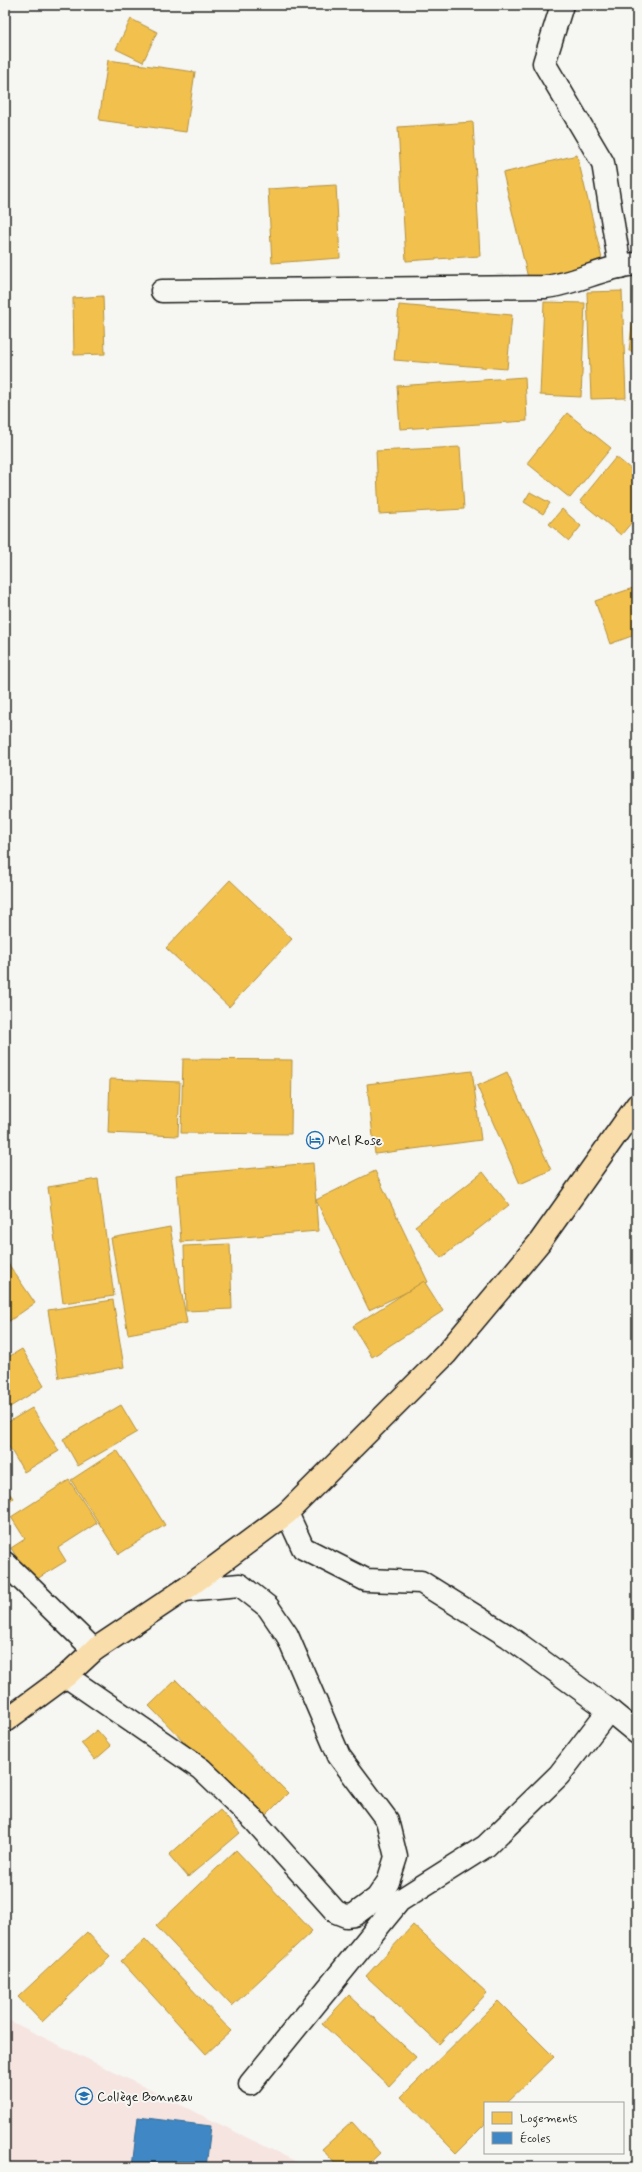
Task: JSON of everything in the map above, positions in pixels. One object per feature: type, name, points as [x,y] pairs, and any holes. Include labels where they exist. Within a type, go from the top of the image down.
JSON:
[{"type":"main road","points":[[5,1722],[66,1676],[94,1650],[184,1590],[287,1513],[446,1354],[539,1243],[637,1105]]},
{"type":"street","points":[[162,291],[545,287],[563,285],[629,265],[603,162],[544,63],[562,5]]},
{"type":"street","points":[[287,1513],[303,1548],[366,1580],[421,1582],[509,1637],[609,1710],[637,1733]]},
{"type":"street","points":[[5,1563],[94,1650]]},
{"type":"street","points":[[66,1676],[201,1769],[254,1820],[336,1912],[346,1916],[354,1915],[377,1898],[388,1882],[396,1857],[387,1820],[339,1756],[287,1635],[268,1607],[240,1585],[184,1590]]},
{"type":"street","points":[[250,2084],[399,1901],[486,1846],[559,1775],[609,1710]]},
{"type":"shaded area","name":"Collège Bonneau","points":[[10,2021],[307,2167],[5,2167],[5,2026]]},
{"type":"building: Logements","points":[[131,19],[157,32],[143,62],[116,49]]},
{"type":"building: Logements","points":[[108,60],[195,72],[186,132],[99,120]]},
{"type":"building: Logements","points":[[473,122],[480,256],[406,261],[398,127]]},
{"type":"building: Logements","points":[[577,155],[603,263],[529,282],[503,173]]},
{"type":"building: Logements","points":[[336,185],[340,258],[272,263],[268,189]]},
{"type":"building: Logements","points":[[637,283],[637,352],[629,351]]},
{"type":"building: Logements","points":[[622,291],[626,398],[591,399],[587,292]]},
{"type":"building: Logements","points":[[103,296],[105,354],[74,355],[73,298]]},
{"type":"building: Logements","points":[[544,302],[585,303],[581,397],[540,395]]},
{"type":"building: Logements","points":[[399,305],[512,315],[507,369],[394,360]]},
{"type":"building: Logements","points":[[525,377],[527,421],[400,429],[397,386]]},
{"type":"building: Logements","points":[[567,413],[611,448],[570,498],[527,463]]},
{"type":"building: Logements","points":[[460,447],[464,509],[379,514],[376,451]]},
{"type":"building: Logements","points":[[616,457],[637,474],[637,516],[621,535],[580,501]]},
{"type":"building: Logements","points":[[530,492],[550,503],[543,514],[524,502]]},
{"type":"building: Logements","points":[[562,509],[581,526],[569,541],[549,524]]},
{"type":"building: Logements","points":[[633,588],[637,600],[637,634],[610,644],[595,601]]},
{"type":"building: Logements","points":[[230,880],[292,939],[229,1007],[166,948]]},
{"type":"building: Logements","points":[[183,1059],[292,1060],[291,1134],[181,1133]]},
{"type":"building: Logements","points":[[472,1071],[481,1140],[375,1154],[367,1084]]},
{"type":"building: Logements","points":[[507,1072],[551,1170],[520,1184],[477,1086]]},
{"type":"building: Logements","points":[[110,1079],[180,1082],[178,1136],[108,1133]]},
{"type":"building: Logements","points":[[313,1163],[318,1231],[181,1242],[176,1175]]},
{"type":"building: Logements","points":[[375,1171],[428,1282],[369,1310],[316,1200]]},
{"type":"building: Logements","points":[[483,1172],[509,1205],[441,1258],[415,1226]]},
{"type":"building: Logements","points":[[98,1179],[114,1296],[63,1303],[48,1187]]},
{"type":"building: Logements","points":[[170,1227],[187,1323],[128,1334],[111,1238]]},
{"type":"building: Logements","points":[[230,1244],[232,1309],[186,1311],[184,1246]]},
{"type":"building: Logements","points":[[5,1259],[35,1303],[5,1324]]},
{"type":"building: Logements","points":[[424,1281],[443,1311],[372,1357],[353,1326]]},
{"type":"building: Logements","points":[[113,1300],[124,1367],[59,1378],[48,1310]]},
{"type":"building: Logements","points":[[22,1349],[44,1386],[5,1410],[5,1359]]},
{"type":"building: Logements","points":[[121,1405],[137,1432],[78,1466],[63,1439]]},
{"type":"building: Logements","points":[[32,1408],[59,1451],[24,1472],[5,1440],[5,1424]]},
{"type":"building: Logements","points":[[117,1450],[165,1525],[119,1554],[71,1480]]},
{"type":"building: Logements","points":[[69,1480],[97,1523],[58,1548],[66,1561],[32,1582],[11,1548],[25,1539],[11,1517]]},
{"type":"building: Logements","points":[[6,1489],[13,1498],[5,1505],[5,1490]]},
{"type":"building: Logements","points":[[176,1680],[288,1793],[261,1820],[149,1706]]},
{"type":"building: Logements","points":[[97,1730],[111,1746],[95,1760],[81,1743]]},
{"type":"building: Logements","points":[[220,1810],[240,1833],[188,1877],[169,1855]]},
{"type":"building: Logements","points":[[236,1850],[312,1931],[232,2006],[156,1926]]},
{"type":"building: Logements","points":[[413,1925],[487,1993],[439,2044],[366,1976]]},
{"type":"building: Logements","points":[[87,1932],[110,1957],[42,2022],[18,1997]]},
{"type":"building: Logements","points":[[145,1939],[231,2031],[206,2054],[121,1961]]},
{"type":"building: Logements","points":[[349,1995],[416,2057],[389,2086],[322,2024]]},
{"type":"building: Logements","points":[[498,2001],[554,2057],[507,2102],[484,2102],[484,2125],[456,2153],[401,2097]]},
{"type":"building: Logements","points":[[352,2122],[380,2153],[365,2167],[338,2167],[322,2149]]},
{"type":"building: Écoles","points":[[138,2117],[211,2126],[206,2167],[132,2167]]},
{"type":"place","name":"Mel Rose","points":[[315,1140]]},
{"type":"place","name":"Collège Bonneau","points":[[84,2096]]}]
